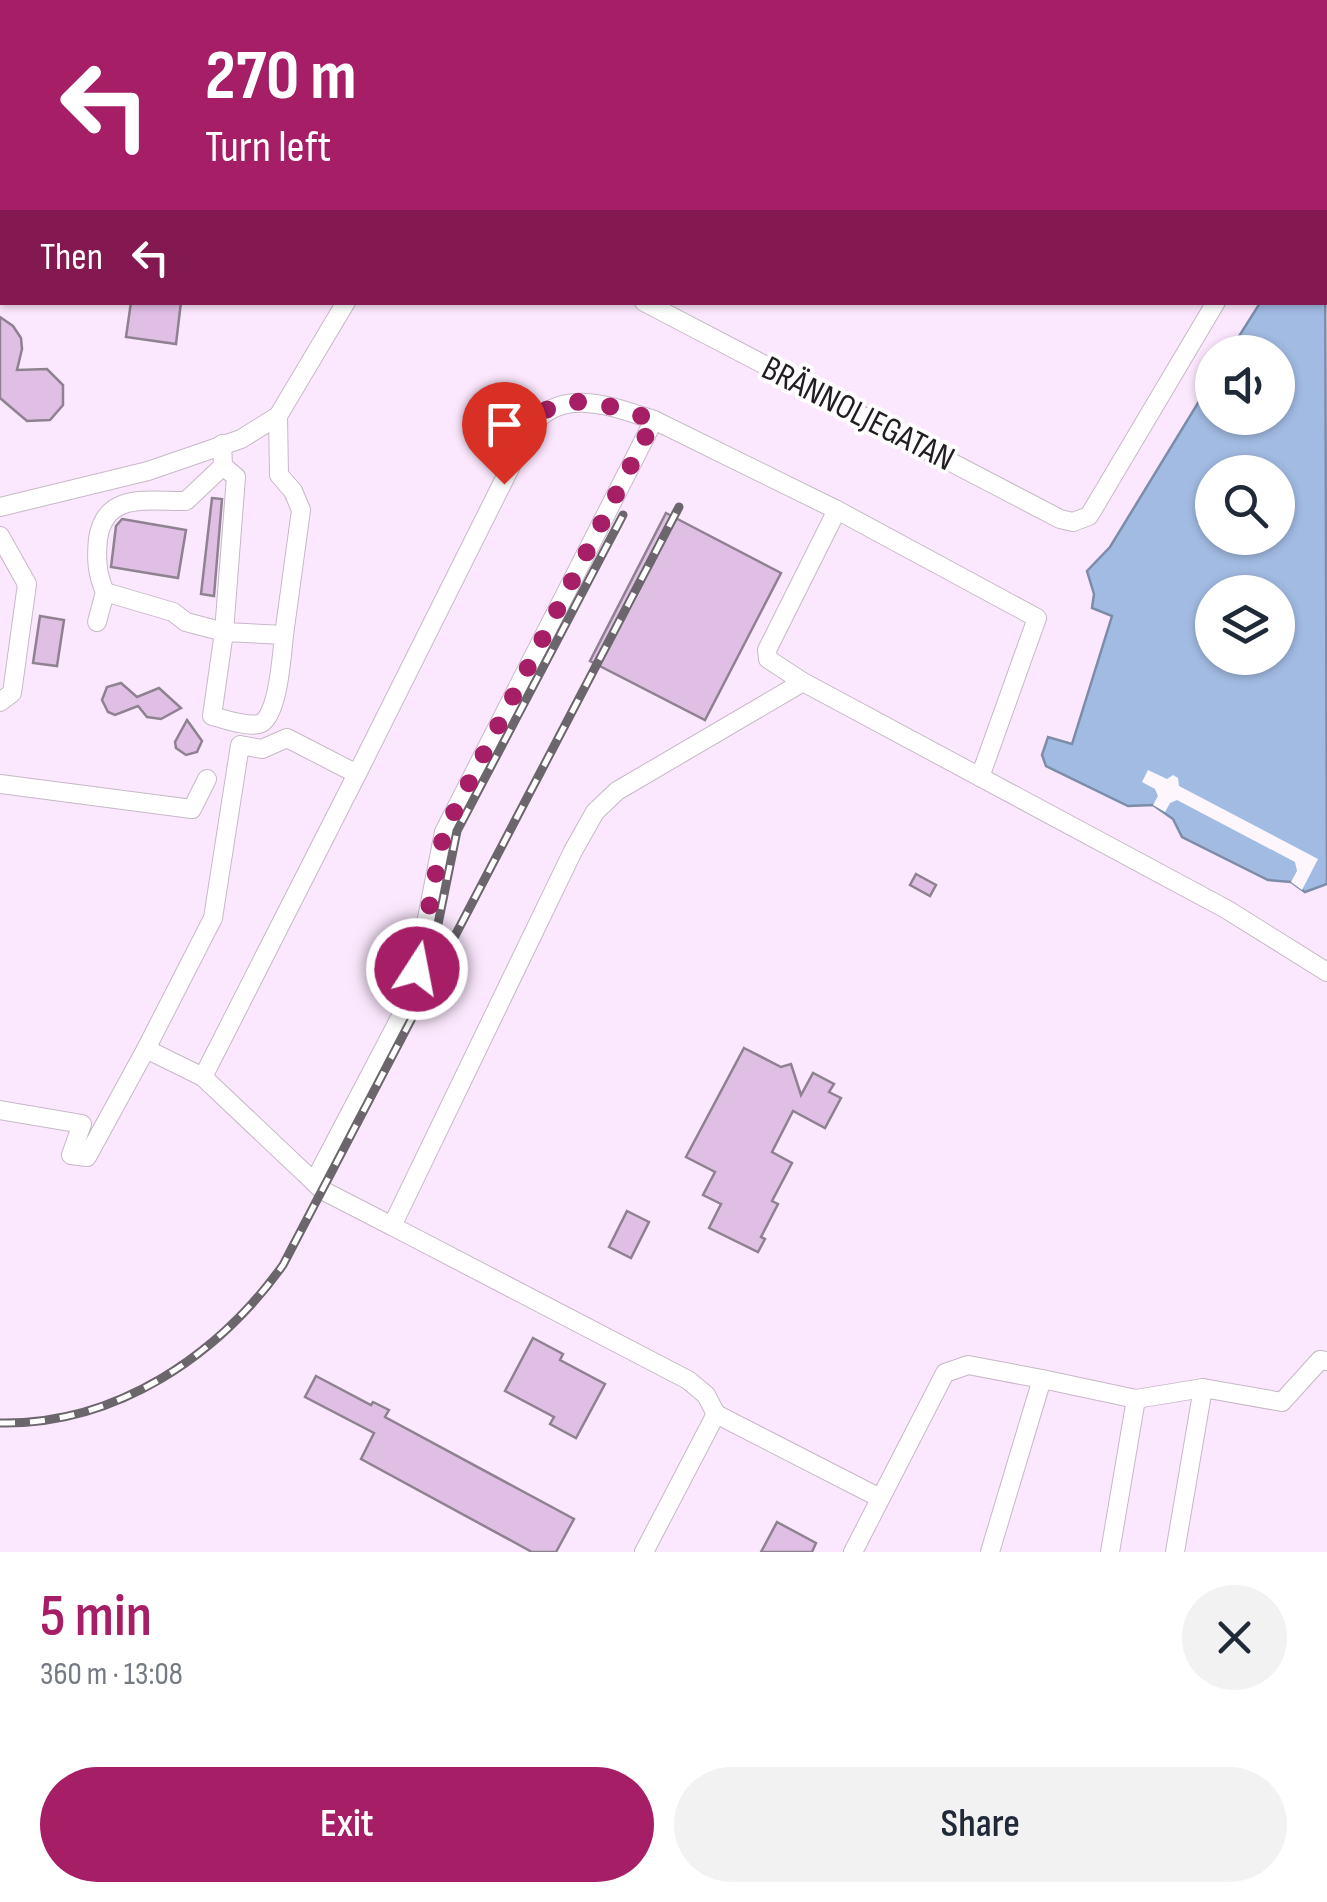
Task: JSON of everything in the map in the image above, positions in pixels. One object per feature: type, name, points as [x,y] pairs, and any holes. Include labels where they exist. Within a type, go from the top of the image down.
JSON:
[{"type":"street","points":[[0,508],[148,471],[241,439],[278,416],[344,305]]},
{"type":"street","name":"BRÄNNOLJEGATAN","points":[[650,305],[1060,519],[1073,522],[1089,516],[1214,305]]},
{"type":"street","points":[[203,1077],[540,414],[554,406],[580,401],[654,420],[837,510],[1037,618],[980,777]]},
{"type":"street","points":[[222,444],[223,466],[236,477],[224,632],[212,716],[258,724],[266,720],[273,708],[301,510],[279,474],[278,416]]},
{"type":"street","points":[[314,1182],[401,1016],[417,969],[444,832],[654,420]]},
{"type":"street","points":[[97,622],[105,592],[97,575],[96,553],[100,523],[106,512],[122,503],[186,501],[223,466]]},
{"type":"street","points":[[837,510],[768,650],[768,659],[803,682],[1226,909],[1327,972]]},
{"type":"street","points":[[0,536],[27,584],[20,633],[8,654],[7,675],[12,693],[2,698]]},
{"type":"street","points":[[105,592],[224,632],[284,636]]},
{"type":"street","points":[[0,631],[20,633]]},
{"type":"street","points":[[392,1226],[595,812],[617,791],[803,682]]},
{"type":"street","points":[[0,1110],[82,1124],[71,1155],[87,1157],[212,918],[240,745],[262,749],[288,738],[358,774]]},
{"type":"street","points":[[0,784],[192,809],[206,780]]},
{"type":"street","points":[[146,1049],[203,1077],[322,1190],[688,1380],[706,1395],[716,1414],[880,1498]]},
{"type":"street","points":[[853,1552],[946,1373],[968,1365],[1136,1398],[1203,1388],[1282,1402],[1320,1360],[1327,1361]]},
{"type":"street","points":[[990,1552],[1042,1379]]},
{"type":"street","points":[[1175,1552],[1203,1388]]},
{"type":"street","points":[[1110,1552],[1136,1398]]},
{"type":"street","points":[[644,1552],[716,1414]]},
{"type":"shaded area","points":[[0,305],[1259,305],[1240,335],[1195,335],[1195,408],[1110,547],[1087,571],[1113,615],[1072,744],[1046,766],[1128,806],[1153,805],[1173,819],[1182,837],[1267,879],[1291,882],[1305,892],[1327,884],[1327,1552],[0,1552]]},
{"type":"water","points":[[1259,305],[1325,305],[1327,884],[1305,892],[1291,882],[1268,880],[1182,837],[1173,819],[1153,805],[1128,806],[1046,766],[1042,755],[1048,737],[1072,744],[1112,616],[1092,608],[1094,594],[1087,571],[1110,547],[1195,408],[1195,435],[1295,435],[1295,335],[1240,335]]},
{"type":"pier","points":[[1148,770],[1167,779],[1173,775],[1179,786],[1318,859],[1302,890],[1291,882],[1297,871],[1295,862],[1177,800],[1165,812],[1153,805],[1158,796],[1155,789],[1142,782]]},
{"type":"building","points":[[131,305],[181,305],[176,344],[126,337]]},
{"type":"building","points":[[0,317],[21,338],[17,370],[47,369],[63,385],[63,405],[50,420],[27,421],[0,398]]},
{"type":"building","points":[[212,498],[222,499],[214,596],[201,594]]},
{"type":"building","points":[[666,513],[781,573],[705,720],[590,661]]},
{"type":"building","points":[[122,519],[186,530],[178,578],[111,567],[116,526]]},
{"type":"building","points":[[40,616],[64,620],[57,666],[33,663]]},
{"type":"building","points":[[121,683],[137,697],[159,688],[181,708],[161,719],[147,717],[138,706],[115,715],[108,712],[102,700],[107,687]]},
{"type":"building","points":[[187,720],[202,741],[197,752],[186,755],[176,748],[175,742]]},
{"type":"building","points":[[916,874],[936,885],[930,896],[910,885]]},
{"type":"building","points":[[744,1048],[781,1067],[791,1064],[801,1095],[813,1073],[834,1084],[829,1092],[841,1098],[825,1128],[793,1111],[772,1152],[792,1163],[772,1201],[778,1204],[758,1252],[709,1228],[721,1204],[703,1195],[715,1172],[686,1157]]},
{"type":"building","points":[[627,1211],[649,1222],[631,1258],[609,1247]]},
{"type":"building","points":[[533,1338],[563,1354],[560,1360],[605,1384],[576,1438],[550,1424],[554,1417],[505,1391]]},
{"type":"building","points":[[316,1376],[371,1405],[373,1402],[389,1410],[385,1417],[574,1519],[556,1552],[532,1552],[361,1459],[374,1433],[305,1397]]},
{"type":"building","points":[[777,1522],[816,1543],[812,1552],[761,1552]]},
{"type":"railway","points":[[0,1423],[43,1421],[84,1412],[161,1379],[228,1328],[283,1265],[679,507]]},
{"type":"railway","points":[[429,968],[457,831],[623,515]]},
{"type":"route","points":[[417,969],[444,832],[654,420],[580,401],[554,406],[540,414],[530,428],[504,484]]}]
